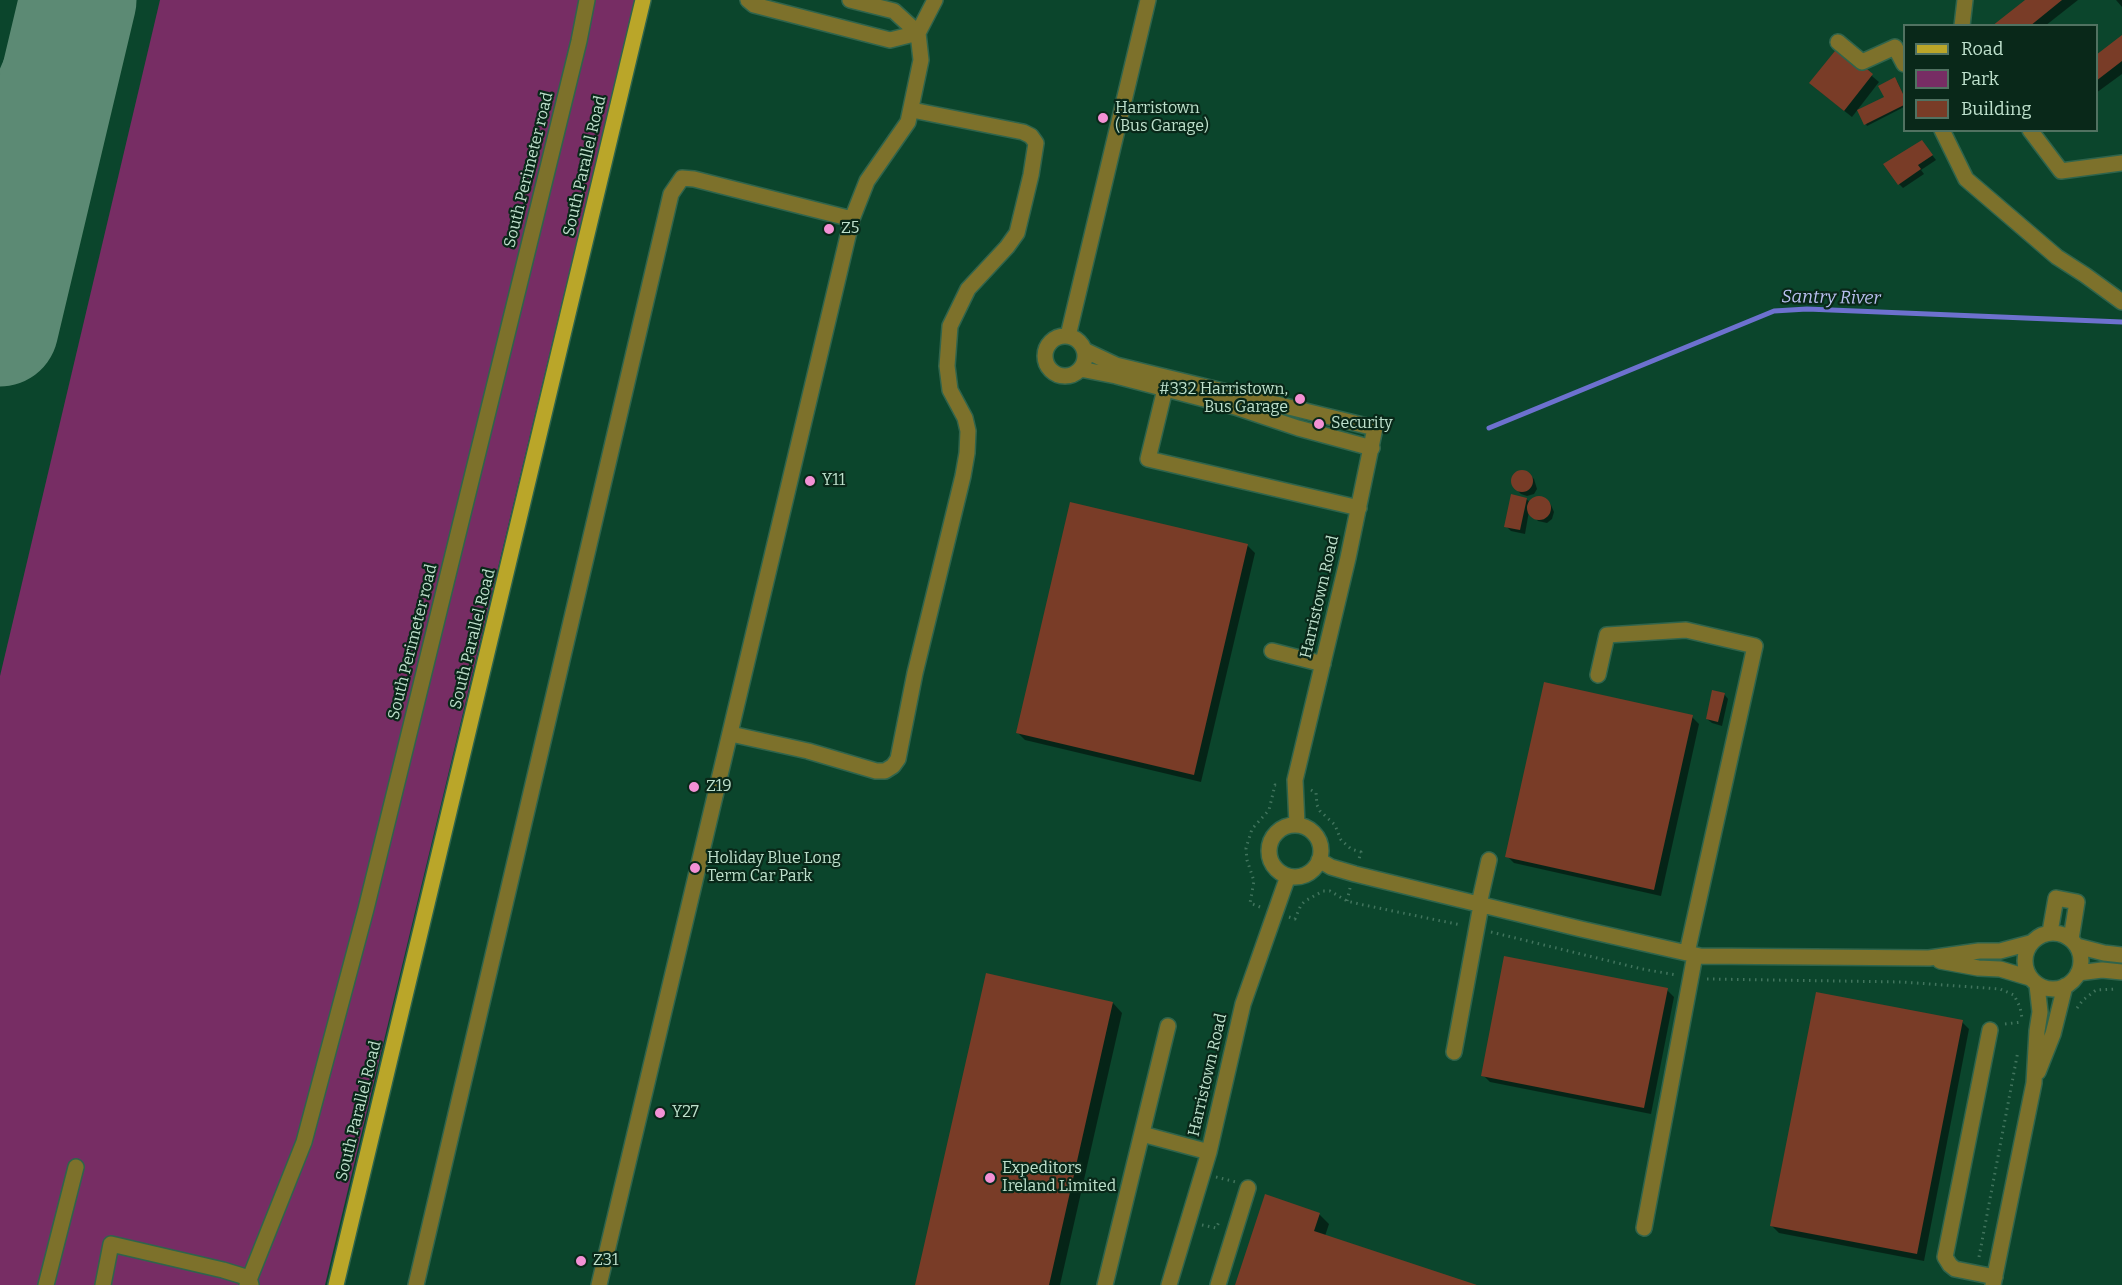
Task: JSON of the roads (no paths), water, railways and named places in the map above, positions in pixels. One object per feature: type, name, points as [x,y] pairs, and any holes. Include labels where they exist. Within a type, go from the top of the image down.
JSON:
[{"type":"main road","name":"South Parallel Road","points":[[336,1285],[643,0]]},
{"type":"street","name":"South Perimeter road","points":[[249,1283],[304,1142],[360,931],[579,41],[587,0]]},
{"type":"street","points":[[748,0],[754,4],[890,40],[918,33]]},
{"type":"street","points":[[850,0],[894,11],[918,33]]},
{"type":"street","points":[[599,1285],[852,219],[867,181],[908,122],[921,60],[918,33],[935,0]]},
{"type":"street","points":[[1084,350],[1085,357],[1080,369],[1070,375],[1059,375],[1053,372],[1045,362],[1044,355],[1050,342],[1055,338],[1068,336],[1148,0]]},
{"type":"street","points":[[1962,24],[1965,0]]},
{"type":"street","points":[[1838,42],[1862,62],[1895,47],[1903,61]]},
{"type":"street","points":[[730,734],[808,751],[876,771],[885,771],[898,759],[915,673],[967,453],[968,431],[965,418],[950,390],[947,366],[950,326],[968,289],[1017,233],[1036,143],[1032,136],[1023,132],[912,110]]},
{"type":"street","points":[[1943,132],[1966,179],[2057,257],[2122,302]]},
{"type":"street","points":[[2032,132],[2061,171],[2122,163]]},
{"type":"street","points":[[416,1285],[671,194],[682,178],[694,179],[852,219]]},
{"type":"street","name":"Harristown Road","points":[[1068,336],[1078,341],[1084,350],[1116,365],[1375,428],[1359,508],[1295,780],[1297,825]]},
{"type":"street","points":[[1080,369],[1235,407],[1298,428],[1372,448]]},
{"type":"street","points":[[1165,389],[1148,459],[1359,508]]},
{"type":"street","points":[[1598,675],[1607,635],[1686,630],[1755,646],[1691,954],[1644,1228]]},
{"type":"street","points":[[1272,651],[1323,663]]},
{"type":"street","points":[[1297,825],[1304,826],[1316,836],[1321,850],[1319,860],[1308,873],[1299,877],[1288,876],[1274,866],[1269,849],[1278,832],[1297,825]]},
{"type":"street","points":[[1319,860],[1331,867],[1355,874],[1691,954],[1929,958],[1979,951],[2000,951],[2030,943],[2042,934],[2050,932],[2065,935],[2074,943],[2104,953],[2122,955]]},
{"type":"street","points":[[1454,1052],[1489,860]]},
{"type":"street","name":"Harristown Road","points":[[1169,1285],[1209,1152],[1243,1004],[1288,876]]},
{"type":"street","points":[[1929,958],[1978,968],[2000,969],[2034,981],[2046,988],[2056,989],[2073,981],[2081,964],[2074,943],[2077,902],[2056,898],[2050,932]]},
{"type":"street","points":[[1990,1030],[1945,1257],[1955,1269],[1976,1273],[1994,1281],[2034,1083],[2040,1012],[2034,981],[2026,970],[2024,961],[2030,943]]},
{"type":"street","points":[[2078,973],[2102,970],[2122,972]]},
{"type":"street","points":[[2034,1083],[2053,1034],[2065,986]]},
{"type":"street","points":[[1105,1285],[1168,1026]]},
{"type":"street","points":[[1142,1134],[1209,1152]]},
{"type":"street","points":[[46,1285],[76,1167]]},
{"type":"street","points":[[1218,1285],[1239,1187]]},
{"type":"street","points":[[103,1285],[111,1244],[223,1270],[249,1283]]},
{"type":"waterway","name":"Santry River","points":[[1489,428],[1774,311],[1807,309],[2122,322]]},
{"type":"place","name":"Harristown (Bus Garage)","points":[[1103,118]]},
{"type":"place","name":"Z5","points":[[829,229]]},
{"type":"place","name":"#332 Harristown, Bus Garage","points":[[1300,399]]},
{"type":"place","name":"Security","points":[[1319,424]]},
{"type":"place","name":"Y11","points":[[810,481]]},
{"type":"place","name":"Z19","points":[[694,787]]},
{"type":"place","name":"Holiday Blue Long Term Car Park","points":[[695,868]]},
{"type":"place","name":"Y27","points":[[660,1113]]},
{"type":"place","name":"Expeditors Ireland Limited","points":[[990,1178]]},
{"type":"place","name":"Z31","points":[[581,1261]]}]
